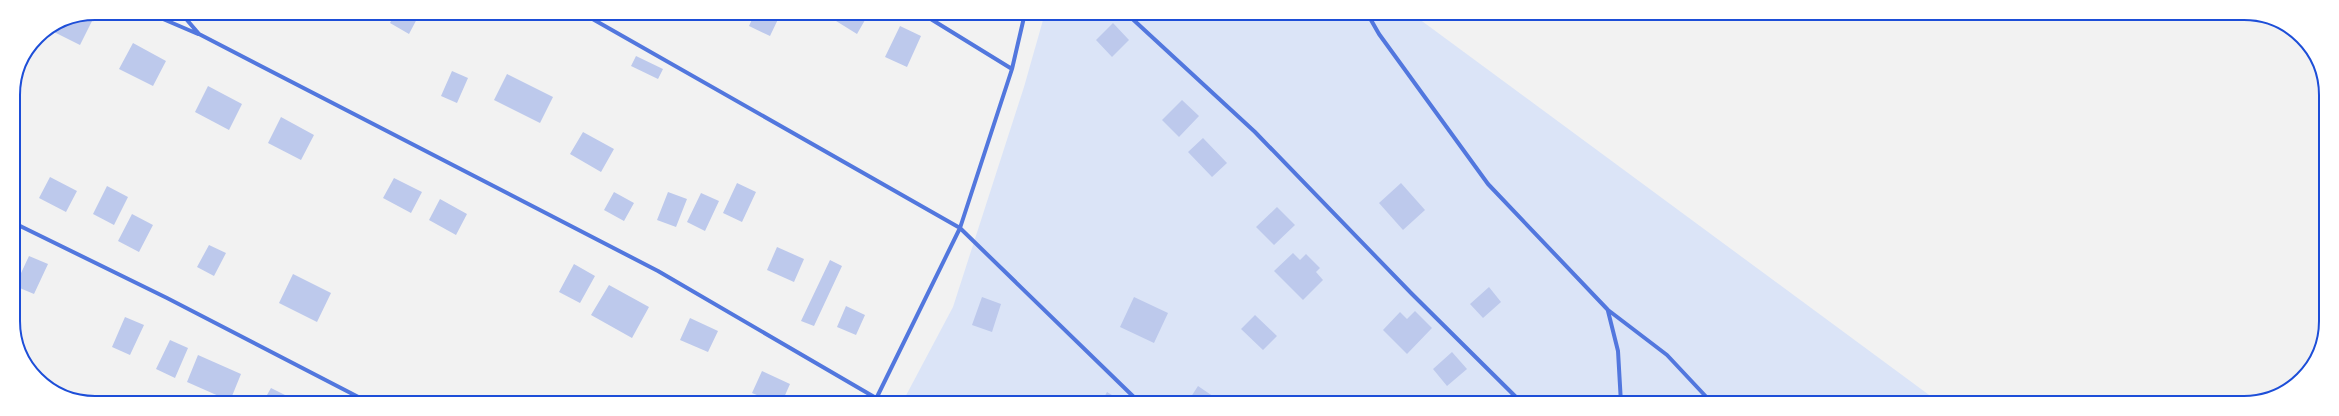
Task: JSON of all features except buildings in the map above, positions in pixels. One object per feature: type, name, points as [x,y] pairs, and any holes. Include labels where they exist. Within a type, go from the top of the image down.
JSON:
[{"type":"street","points":[[165,20],[199,34],[658,271],[868,396]]},
{"type":"street","points":[[187,20],[199,34]]},
{"type":"street","points":[[594,20],[960,228],[1133,396]]},
{"type":"street","points":[[932,20],[1012,69]]},
{"type":"street","points":[[877,396],[960,228],[1012,69],[1023,20]]},
{"type":"street","points":[[1134,20],[1255,132],[1412,294],[1515,396]]},
{"type":"street","points":[[1371,20],[1378,34],[1488,184],[1608,310],[1667,355],[1705,396]]},
{"type":"street","points":[[20,226],[167,298],[356,396]]},
{"type":"street","points":[[1608,310],[1618,351],[1620,396]]},
{"type":"shaded area","points":[[1043,20],[1420,20],[1931,396],[906,396],[953,307],[1024,87]]}]
